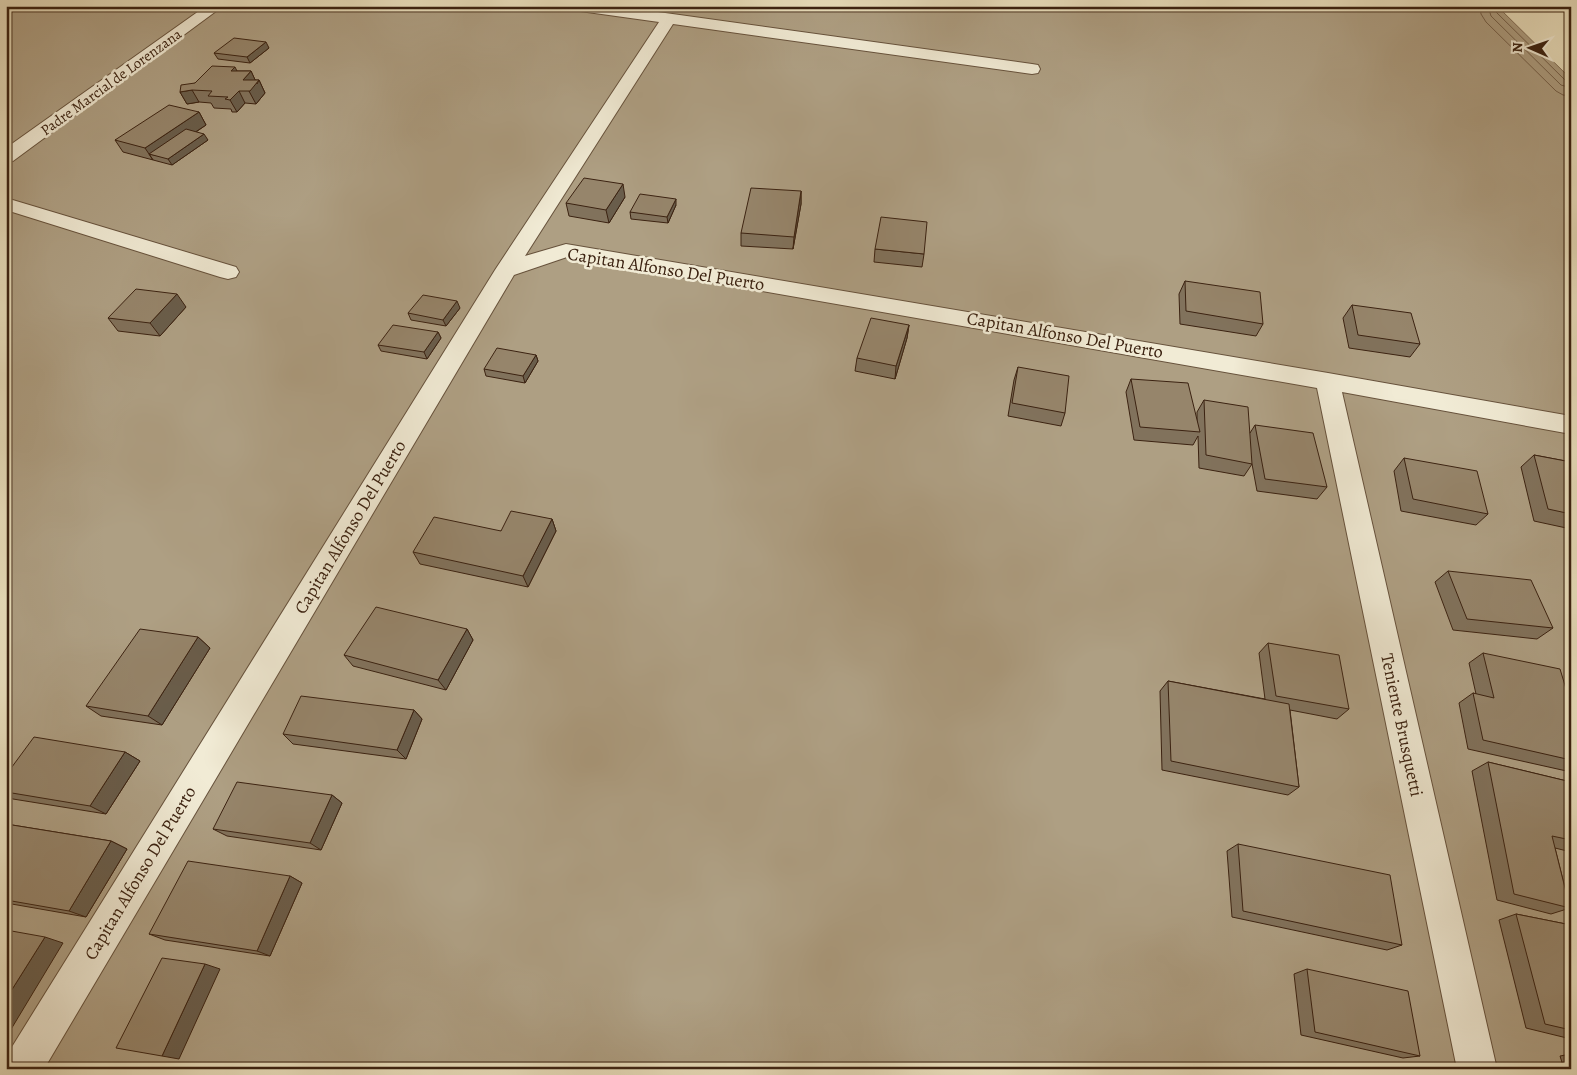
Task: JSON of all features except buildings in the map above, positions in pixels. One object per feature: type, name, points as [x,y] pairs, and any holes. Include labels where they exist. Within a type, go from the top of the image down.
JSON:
[{"type":"street","name":"Padre Marcial de Lorenzana","points":[[6,157],[216,6]]},
{"type":"street","points":[[580,6],[1032,70]]},
{"type":"street","points":[[506,270],[668,19]]},
{"type":"street","points":[[6,204],[228,272]]},
{"type":"street","name":"Capitan Alfonso Del Puerto","points":[[21,1069],[506,270],[566,250],[1328,381],[1571,425]]},
{"type":"street","name":"Teniente Brusquetti","points":[[1328,381],[1477,1069]]},
{"type":"water","points":[[6,6],[1497,6],[1571,79],[1571,1069],[6,1069]]}]
